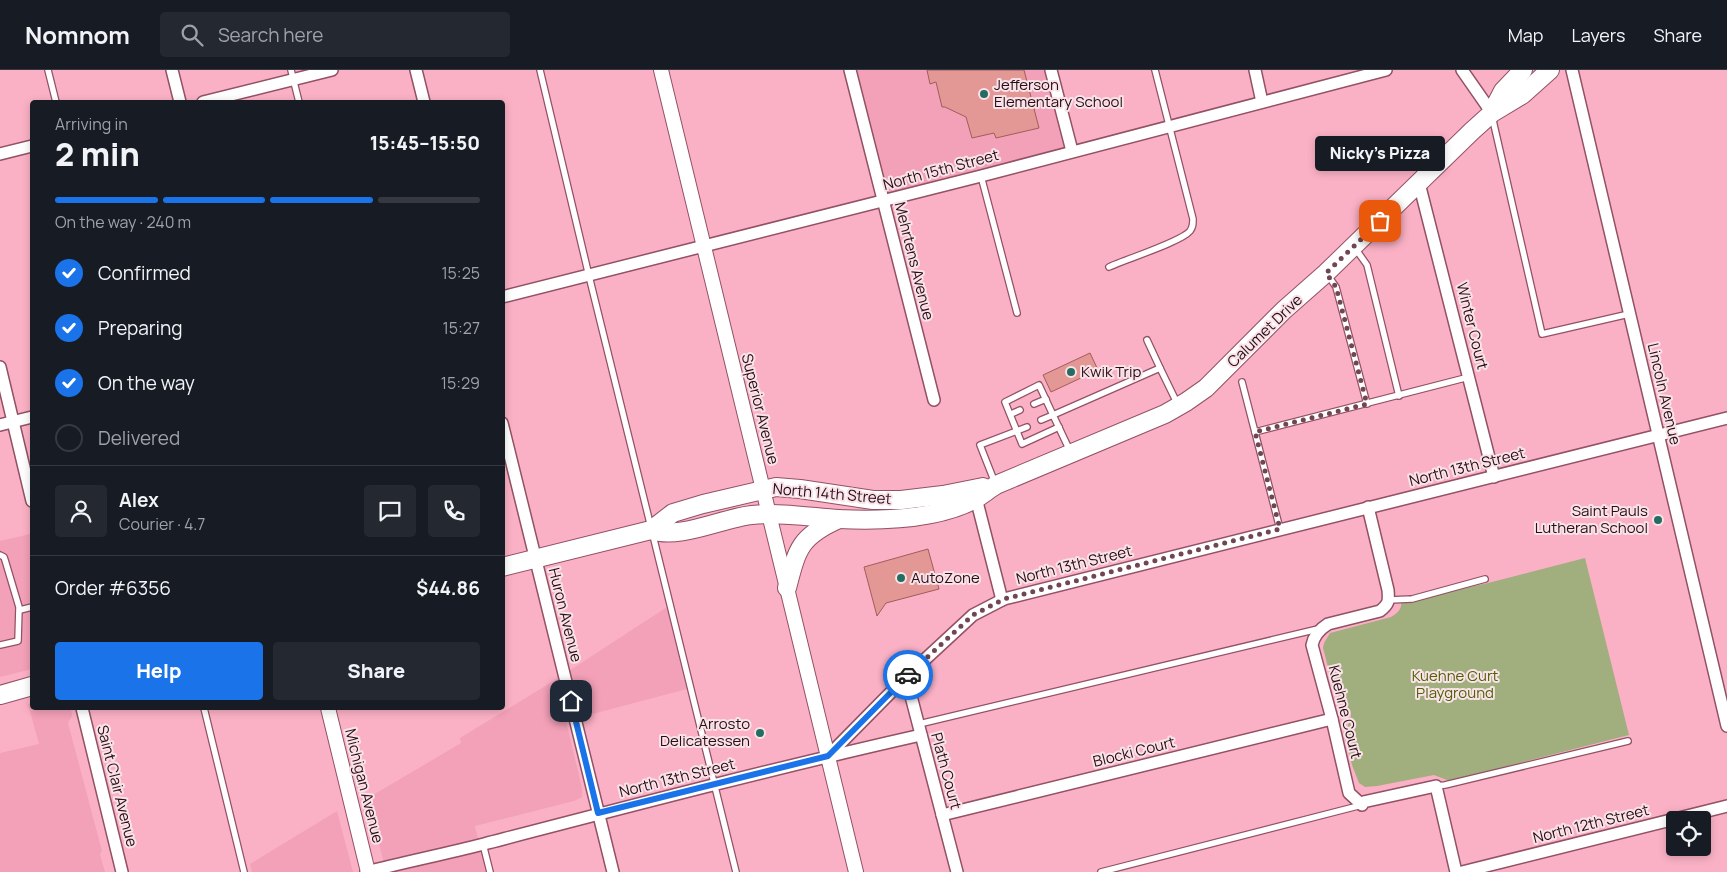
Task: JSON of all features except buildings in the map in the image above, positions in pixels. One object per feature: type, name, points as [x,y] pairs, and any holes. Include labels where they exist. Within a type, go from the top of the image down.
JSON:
[{"type":"main road","name":"Calumet Drive","points":[[1492,113],[1503,91],[1523,70]]},
{"type":"main road","name":"Calumet Drive","points":[[996,485],[1165,414],[1179,407],[1206,388],[1284,310],[1326,273],[1492,113],[1522,95],[1550,70]]},
{"type":"main road","name":"North 14th Street","points":[[505,566],[651,530],[673,513],[776,487],[873,500],[901,500],[944,495],[996,485]]},
{"type":"main road","name":"North 14th Street","points":[[651,530],[658,532],[687,530],[734,518],[769,514],[839,519],[904,518],[927,515],[976,498],[996,485]]},
{"type":"main road","points":[[787,588],[800,546],[816,531],[839,519]]},
{"type":"main road","points":[[0,694],[30,686]]},
{"type":"street","points":[[172,70],[180,100]]},
{"type":"street","points":[[210,100],[292,75],[332,70]]},
{"type":"street","points":[[416,70],[424,100]]},
{"type":"street","name":"Superior Avenue","points":[[661,70],[856,872]]},
{"type":"street","name":"Mehrtens Avenue","points":[[850,70],[934,400]]},
{"type":"street","points":[[1051,70],[1072,151]]},
{"type":"street","points":[[1255,70],[1262,102]]},
{"type":"street","name":"North 15th Street","points":[[505,296],[981,176],[1386,70]]},
{"type":"street","points":[[1462,70],[1492,113]]},
{"type":"street","name":"Lincoln Avenue","points":[[1572,70],[1727,726]]},
{"type":"street","points":[[0,154],[30,146]]},
{"type":"street","name":"Winter Court","points":[[1419,183],[1494,477]]},
{"type":"street","points":[[0,367],[30,493]]},
{"type":"street","points":[[0,425],[30,418]]},
{"type":"street","name":"North 13th Street","points":[[367,872],[828,756],[906,677],[973,615],[1002,600],[1727,418]]},
{"type":"street","name":"Huron Avenue","points":[[505,435],[613,872]]},
{"type":"street","points":[[976,498],[1002,600]]},
{"type":"street","points":[[1321,628],[1328,624],[1380,611],[1387,606],[1389,600],[1388,590],[1368,507]]},
{"type":"street","name":"Kuehne Court","points":[[1321,628],[1315,636],[1312,645],[1349,793],[1362,805]]},
{"type":"street","name":"Plath Court","points":[[906,677],[956,872]]},
{"type":"street","name":"Saint Clair Avenue","points":[[82,710],[122,872]]},
{"type":"street","name":"Michigan Avenue","points":[[328,710],[367,872]]},
{"type":"street","name":"Blocki Court","points":[[942,815],[1332,719]]},
{"type":"street","points":[[828,756],[920,730]]},
{"type":"street","points":[[1362,805],[1363,802],[1436,786],[1456,872]]},
{"type":"street","name":"North 12th Street","points":[[1462,872],[1727,806]]},
{"type":"lane","points":[[48,70],[56,100]]},
{"type":"lane","points":[[540,70],[588,276],[736,872]]},
{"type":"lane","points":[[1109,267],[1184,236],[1190,231],[1192,226],[1192,216],[1155,70]]},
{"type":"lane","points":[[292,75],[298,100]]},
{"type":"lane","points":[[1492,113],[1542,334],[1629,314]]},
{"type":"lane","points":[[981,176],[1017,313]]},
{"type":"lane","points":[[1353,247],[1367,265],[1399,396]]},
{"type":"lane","points":[[1326,273],[1336,287],[1367,404]]},
{"type":"lane","points":[[1147,340],[1179,407]]},
{"type":"lane","points":[[1042,420],[1160,368]]},
{"type":"lane","points":[[1255,432],[1469,377]]},
{"type":"lane","points":[[1242,382],[1280,529]]},
{"type":"lane","points":[[1059,427],[1022,444],[1005,402],[1039,385],[1046,399],[1053,415],[1059,427],[1071,453]]},
{"type":"lane","points":[[1034,404],[1046,399]]},
{"type":"lane","points":[[1011,414],[1020,410]]},
{"type":"lane","points":[[996,485],[980,445],[1027,427]]},
{"type":"lane","points":[[0,555],[4,557],[20,610],[18,641],[0,645]]},
{"type":"lane","points":[[1389,600],[1412,599],[1485,579]]},
{"type":"lane","points":[[20,610],[30,608]]},
{"type":"lane","points":[[920,730],[1321,628]]},
{"type":"lane","points":[[204,710],[244,872]]},
{"type":"lane","points":[[1436,786],[1628,741]]},
{"type":"lane","points":[[1101,872],[1362,805]]},
{"type":"lane","points":[[483,844],[490,872]]},
{"type":"shaded area","points":[[850,70],[1051,70],[1072,151],[883,201]]},
{"type":"shaded area","points":[[30,534],[30,670],[0,677],[0,541]]},
{"type":"shaded area","points":[[667,607],[687,689],[566,721],[582,788],[582,797],[574,801],[475,826],[486,872],[386,872],[368,798],[461,743],[460,738],[555,680]]},
{"type":"shaded area","points":[[28,704],[30,704],[30,710],[71,710],[72,716],[68,723],[102,851],[100,854],[105,872],[0,872],[0,753],[39,744]]},
{"type":"shaded area","points":[[337,811],[353,872],[252,872],[250,864]]},
{"type":"green space","name":"Kuehne Curt Playground","points":[[1585,558],[1629,735],[1453,780],[1447,780],[1434,775],[1377,786],[1365,787],[1359,783],[1352,765],[1345,734],[1351,717],[1350,710],[1335,693],[1323,648],[1330,633],[1391,617],[1400,609],[1401,602],[1488,583]]},
{"type":"way so far","points":[[908,675],[973,615],[1004,599],[1280,529],[1255,432],[1367,404],[1336,287],[1326,273],[1380,221]]},
{"type":"place","name":"Jefferson Elementary School","points":[[984,94]]},
{"type":"place","name":"Nicky's Pizza","points":[[1380,221]]},
{"type":"place","name":"Kwik Trip","points":[[1071,372]]},
{"type":"place","name":"Saint Pauls Lutheran School","points":[[1658,520]]},
{"type":"place","name":"AutoZone","points":[[901,578]]},
{"type":"place","name":"Arrosto Delicatessen","points":[[760,733]]},
{"type":"route","points":[[571,701],[598,813],[828,756],[908,675]]}]
